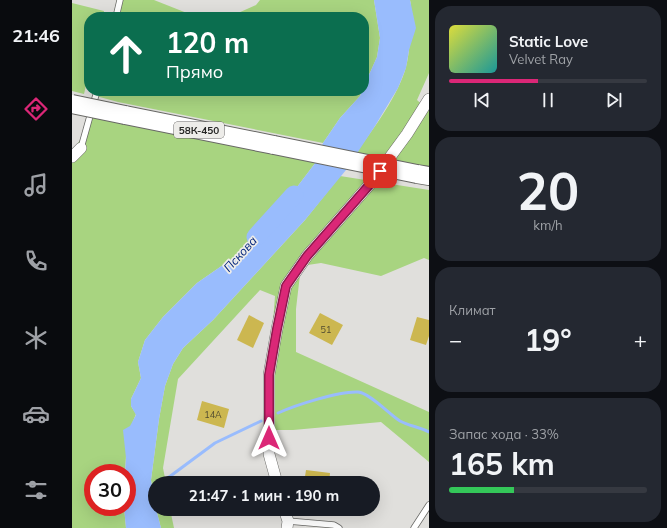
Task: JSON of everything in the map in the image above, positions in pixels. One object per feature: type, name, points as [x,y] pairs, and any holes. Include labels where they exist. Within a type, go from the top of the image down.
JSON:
[{"type":"highway","name":"58К-450","points":[[72,104],[423,175]]},
{"type":"street","points":[[275,476],[269,454],[269,375],[286,286],[307,256],[371,183],[407,134],[429,99]]},
{"type":"street","points":[[72,157],[81,148]]},
{"type":"lane","points":[[117,12],[120,0]]},
{"type":"lane","points":[[81,148],[95,96]]},
{"type":"lane","points":[[414,528],[429,505]]},
{"type":"lane","points":[[288,525],[334,525],[339,528]]},
{"type":"green space","points":[[117,0],[154,0],[184,12],[114,12]]},
{"type":"green space","points":[[260,0],[374,0],[380,38],[377,57],[369,75],[369,12],[240,12],[256,5]]},
{"type":"green space","points":[[410,0],[429,0],[429,73],[417,100],[429,111],[429,167],[356,153],[385,112],[406,67],[410,44]]},
{"type":"green space","points":[[72,3],[104,11],[84,12],[84,94],[72,91]]},
{"type":"green space","points":[[96,96],[360,96],[340,118],[323,143],[118,102]]},
{"type":"green space","points":[[89,117],[100,118],[316,162],[275,216],[236,256],[197,283],[163,317],[145,340],[138,362],[141,378],[131,399],[131,406],[136,414],[129,436],[126,464],[84,464],[84,516],[125,516],[126,528],[72,528],[72,151],[86,132]]},
{"type":"green space","points":[[340,176],[429,190],[429,260],[424,258],[381,276],[321,263],[301,266],[296,309],[296,352],[429,412],[429,462],[381,422],[293,430],[265,430],[275,296],[260,290],[178,379],[163,468],[165,476],[152,476],[165,386],[173,364],[183,348],[213,320],[305,220]]},
{"type":"green space","points":[[158,516],[171,516],[174,528],[161,528]]},
{"type":"water","points":[[374,0],[410,0],[416,28],[409,50],[406,68],[398,88],[375,126],[346,170],[305,220],[213,320],[183,348],[173,364],[165,386],[152,476],[148,476],[148,516],[158,516],[161,528],[126,528],[125,516],[136,516],[136,464],[126,464],[123,430],[130,426],[136,415],[131,406],[131,399],[141,378],[138,362],[145,340],[163,317],[197,283],[236,256],[275,216],[316,162],[323,143],[340,118],[360,96],[369,96],[369,75],[377,57],[380,38]]},
{"type":"building","points":[[320,313],[343,325],[332,345],[309,333]]},
{"type":"building","points":[[249,315],[264,323],[253,348],[237,340]]},
{"type":"building","points":[[417,317],[429,320],[429,336],[426,345],[410,340]]},
{"type":"building","points":[[202,401],[229,409],[224,428],[197,420]]},
{"type":"building","points":[[306,470],[330,473],[330,476],[305,476]]},
{"type":"waterway","name":"Пскова","points":[[256,237],[294,195]]},
{"type":"waterway","points":[[278,413],[295,406],[329,396],[358,392],[363,393],[374,400],[400,421],[429,432]]},
{"type":"waterway","points":[[170,476],[215,443],[261,421]]},
{"type":"route","points":[[269,438],[269,375],[286,286],[307,256],[380,171]]}]
